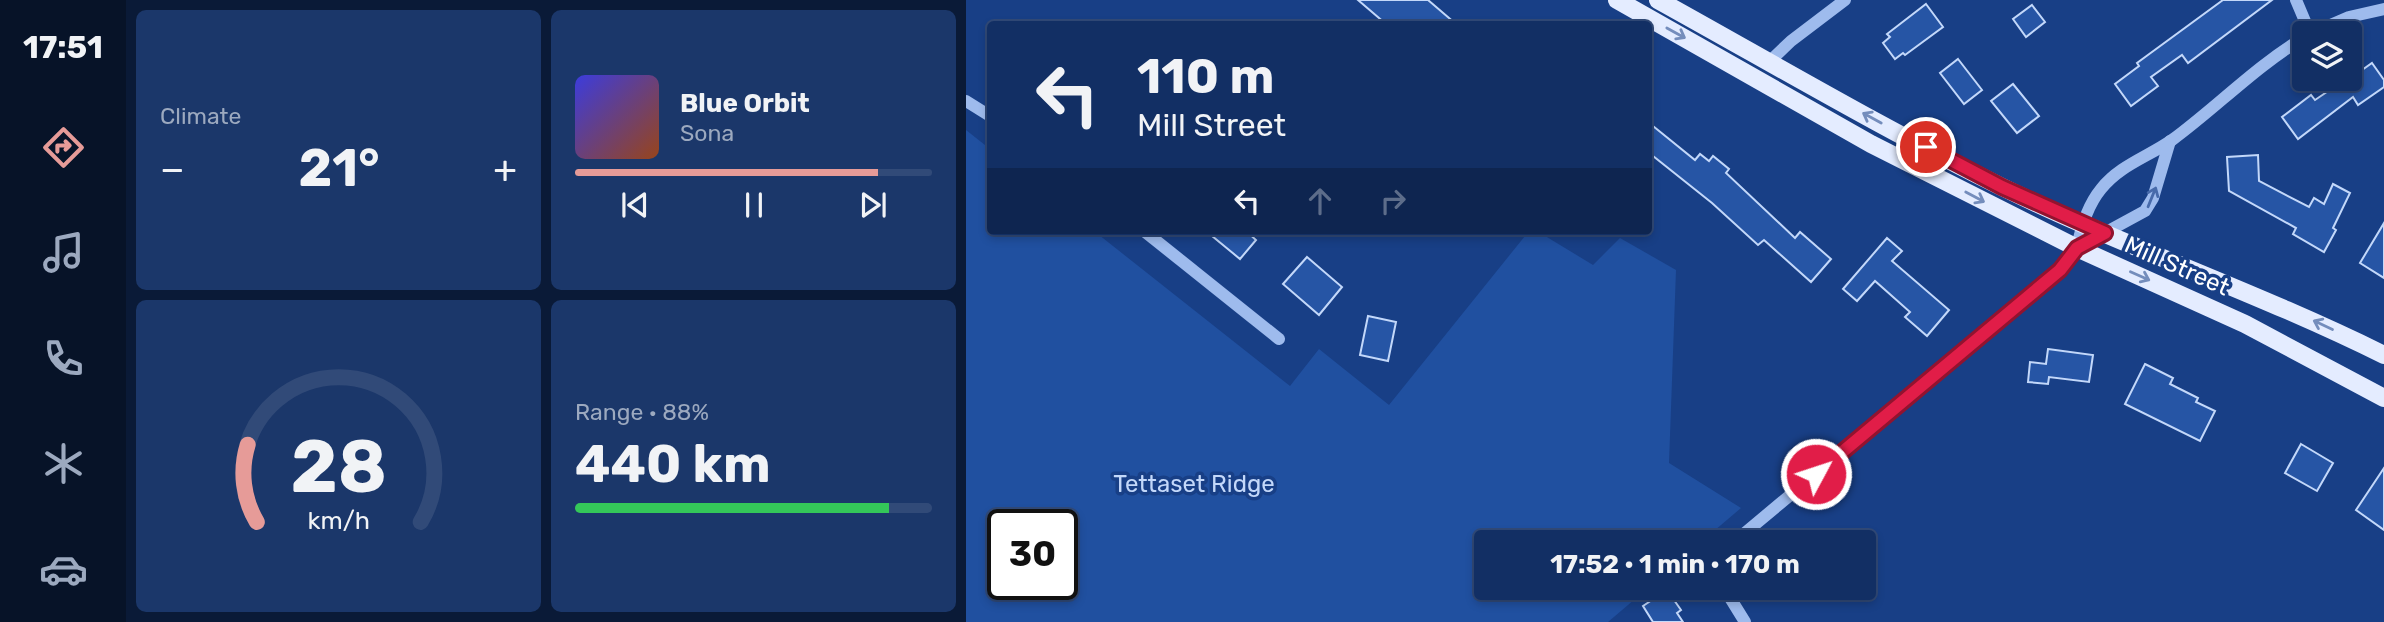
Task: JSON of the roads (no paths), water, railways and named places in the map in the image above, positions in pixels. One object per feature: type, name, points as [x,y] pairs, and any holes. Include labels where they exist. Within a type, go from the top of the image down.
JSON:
[{"type":"main road","name":"Mill Street","points":[[1616,0],[1871,144],[2077,248],[2245,324],[2384,398]]},
{"type":"main road","name":"Mill Street","points":[[1658,0],[1991,181],[2082,224],[2321,324],[2384,355]]},
{"type":"street","points":[[1770,61],[1791,41],[1845,0]]},
{"type":"street","points":[[2296,0],[2306,21]]},
{"type":"street","points":[[2340,21],[2384,9]]},
{"type":"street","points":[[2077,248],[2082,224],[2099,191],[2109,180],[2135,159],[2169,141],[2292,47]]},
{"type":"street","points":[[966,101],[987,114]]},
{"type":"street","points":[[1748,530],[2060,270],[2077,248],[2145,211],[2153,198],[2169,141]]},
{"type":"street","points":[[1149,235],[1279,339]]},
{"type":"street","points":[[1731,600],[1745,622]]},
{"type":"park label","name":"Tettaset Ridge","points":[[1194,484]]}]
